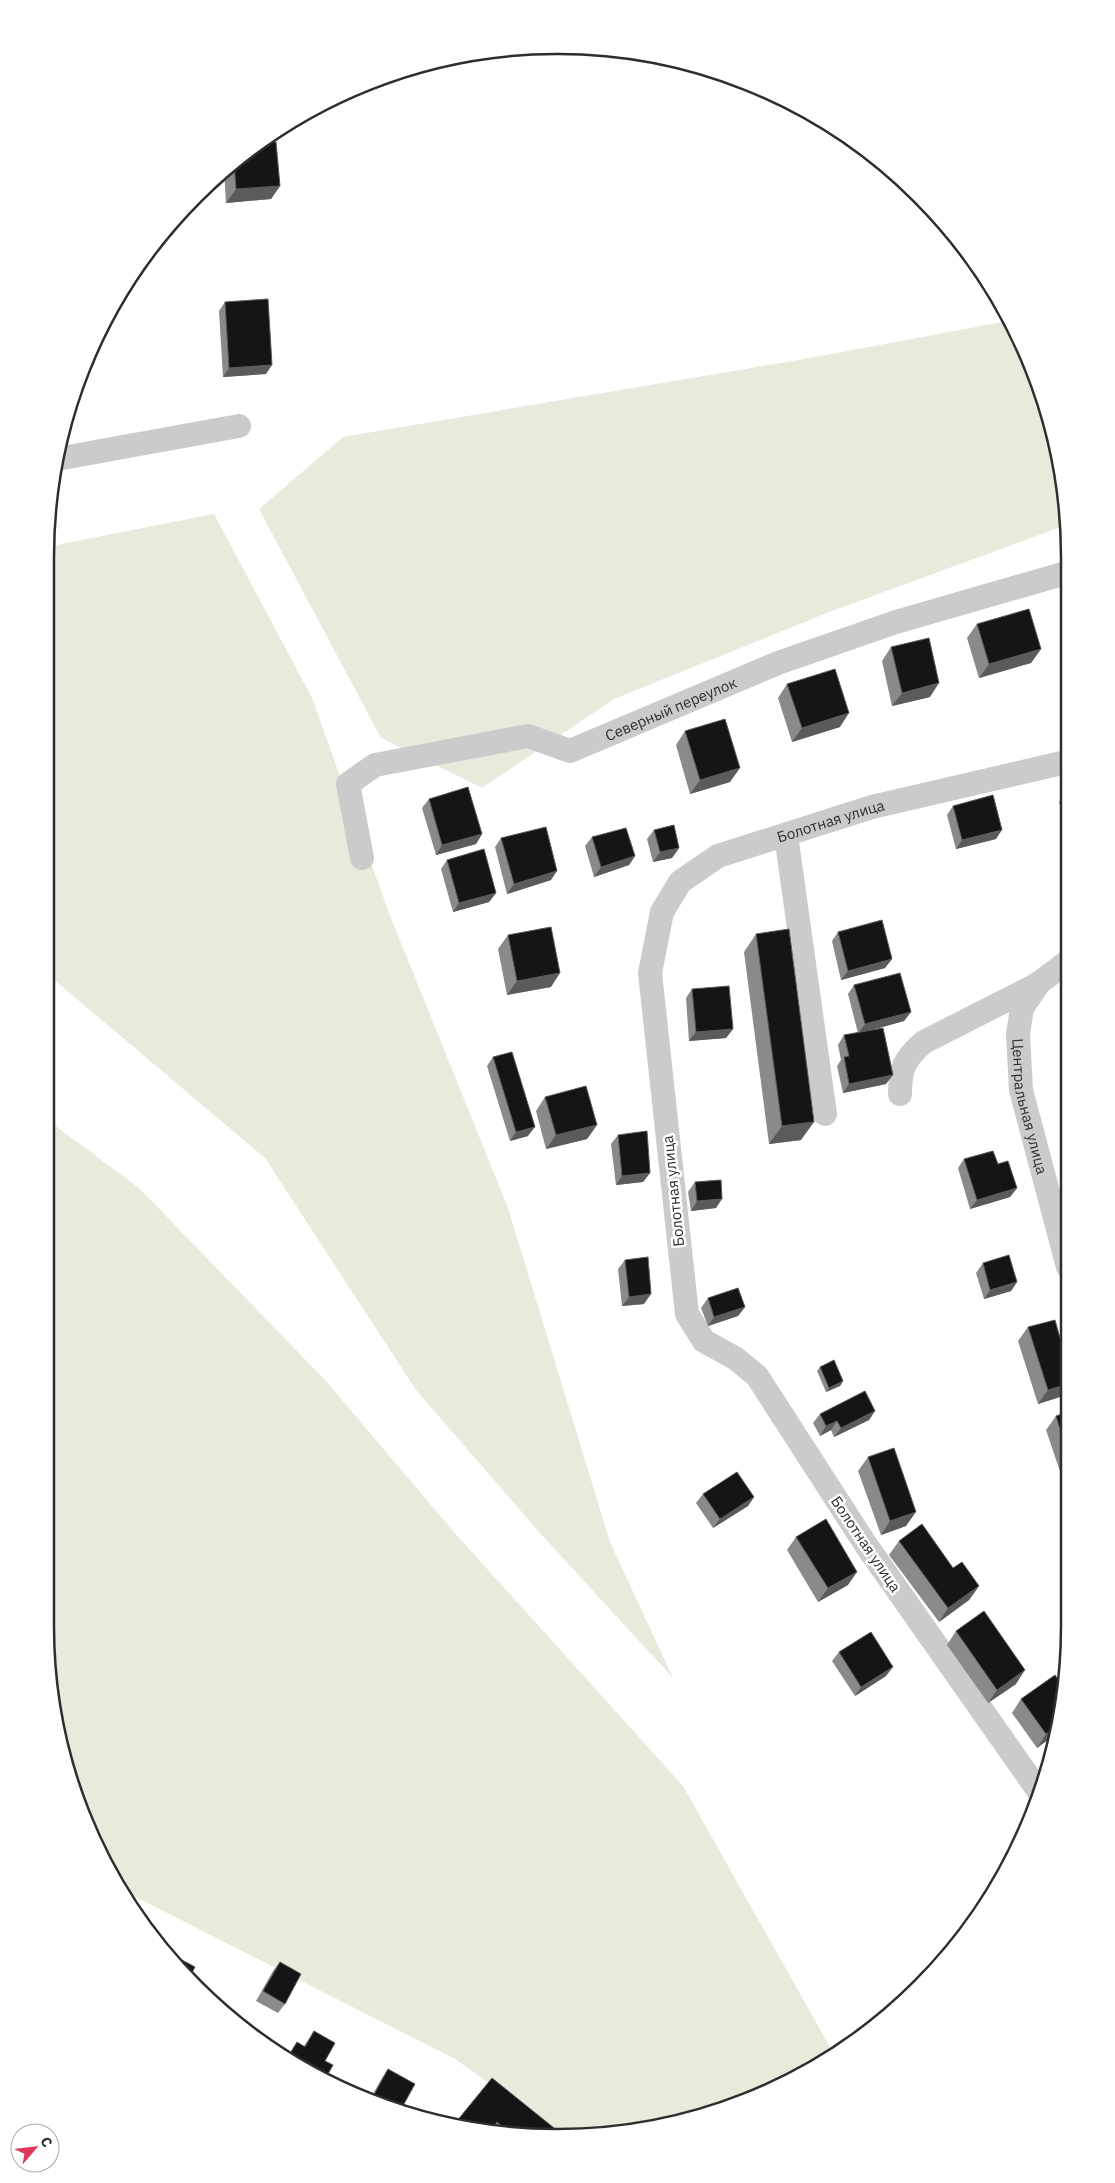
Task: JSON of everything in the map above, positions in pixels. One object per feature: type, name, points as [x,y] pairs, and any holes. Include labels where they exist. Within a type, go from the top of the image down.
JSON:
[{"type":"street","points":[[64,457],[238,426]]},
{"type":"street","name":"Северный переулок","points":[[362,858],[348,784],[375,765],[528,736],[570,751],[778,663],[896,622],[1061,574]]},
{"type":"street","name":"Болотная улица","points":[[1035,1786],[866,1545],[757,1376],[734,1358],[704,1341],[687,1314],[650,973],[662,912],[680,882],[718,856],[872,807],[1061,763]]},
{"type":"street","points":[[786,835],[826,1114]]},
{"type":"street","name":"Центральная улица","points":[[1061,966],[1039,983],[1022,1008],[1018,1034],[1021,1090],[1061,1241]]},
{"type":"street","points":[[900,1094],[900,1074],[910,1054],[924,1042],[1039,983]]},
{"type":"shaded area","points":[[1002,322],[1023,365],[1044,427],[1052,459],[1060,527],[832,611],[614,699],[482,788],[381,738],[259,509],[343,437],[810,358]]},
{"type":"shaded area","points":[[214,514],[312,698],[389,913],[508,1208],[610,1542],[673,1678],[539,1532],[416,1390],[265,1158],[54,981],[54,545]]},
{"type":"shaded area","points":[[54,1125],[139,1188],[326,1381],[453,1531],[683,1786],[831,2048],[780,2077],[719,2103],[656,2120],[623,2125],[558,2129],[553,2129],[455,2059],[133,1896],[121,1877],[92,1818],[80,1787],[63,1724],[55,1658]]},
{"type":"building","points":[[276,142],[280,186],[236,189],[235,171]]},
{"type":"building","points":[[268,299],[272,365],[229,368],[225,302]]},
{"type":"building","points":[[1029,609],[1041,649],[989,664],[977,624]]},
{"type":"building","points":[[929,638],[939,683],[902,693],[891,647]]},
{"type":"building","points":[[835,669],[849,713],[802,728],[787,684]]},
{"type":"building","points":[[725,719],[740,768],[700,780],[685,731]]},
{"type":"building","points":[[468,787],[482,834],[442,845],[429,799]]},
{"type":"building","points":[[993,795],[1002,830],[962,840],[953,806]]},
{"type":"building","points":[[674,825],[679,848],[660,852],[654,830]]},
{"type":"building","points":[[546,827],[557,871],[514,884],[501,838]]},
{"type":"building","points":[[626,828],[635,856],[601,867],[592,837]]},
{"type":"building","points":[[484,849],[496,893],[459,903],[447,860]]},
{"type":"building","points":[[882,920],[892,959],[848,971],[838,932]]},
{"type":"building","points":[[551,927],[560,973],[517,981],[508,935]]},
{"type":"building","points":[[789,929],[814,1122],[782,1126],[756,934]]},
{"type":"building","points":[[900,973],[911,1012],[865,1024],[854,985]]},
{"type":"building","points":[[729,986],[733,1029],[696,1032],[692,989]]},
{"type":"building","points":[[883,1028],[893,1075],[849,1084],[844,1057],[849,1056],[844,1035]]},
{"type":"building","points":[[512,1052],[535,1127],[516,1132],[493,1057]]},
{"type":"building","points":[[586,1086],[597,1125],[556,1135],[545,1097]]},
{"type":"building","points":[[647,1131],[650,1173],[622,1176],[618,1135]]},
{"type":"building","points":[[993,1151],[998,1164],[1008,1161],[1017,1188],[977,1200],[964,1159]]},
{"type":"building","points":[[721,1180],[722,1199],[697,1201],[695,1182]]},
{"type":"building","points":[[1009,1255],[1017,1282],[990,1290],[983,1263]]},
{"type":"building","points":[[648,1257],[651,1294],[629,1297],[625,1260]]},
{"type":"building","points":[[738,1288],[745,1307],[714,1317],[708,1298]]},
{"type":"building","points":[[1055,1320],[1061,1342],[1061,1386],[1048,1390],[1028,1327]]},
{"type":"building","points":[[834,1360],[843,1381],[829,1388],[820,1367]]},
{"type":"building","points":[[865,1391],[875,1411],[841,1428],[837,1421],[826,1426],[820,1414]]},
{"type":"building","points":[[1061,1414],[1061,1432],[1056,1416]]},
{"type":"building","points":[[894,1448],[916,1512],[890,1521],[868,1457]]},
{"type":"building","points":[[737,1472],[754,1497],[720,1519],[703,1494]]},
{"type":"building","points":[[826,1519],[857,1572],[828,1588],[796,1537]]},
{"type":"building","points":[[922,1524],[953,1568],[962,1562],[979,1586],[948,1608],[899,1541]]},
{"type":"building","points":[[984,1611],[1025,1670],[997,1690],[956,1631]]},
{"type":"building","points":[[871,1632],[893,1667],[861,1687],[839,1652]]},
{"type":"building","points":[[1055,1675],[1058,1679],[1050,1731],[1046,1734],[1021,1699]]},
{"type":"building","points":[[180,1959],[195,1967],[192,1972]]},
{"type":"building","points":[[280,1962],[301,1974],[285,2004],[263,1991]]},
{"type":"building","points":[[314,2031],[335,2043],[325,2061],[333,2065],[328,2073],[291,2052],[297,2042],[305,2047]]},
{"type":"building","points":[[388,2069],[415,2084],[403,2105],[374,2095]]},
{"type":"building","points":[[492,2078],[555,2129],[502,2126],[497,2122],[492,2125],[458,2120]]}]
